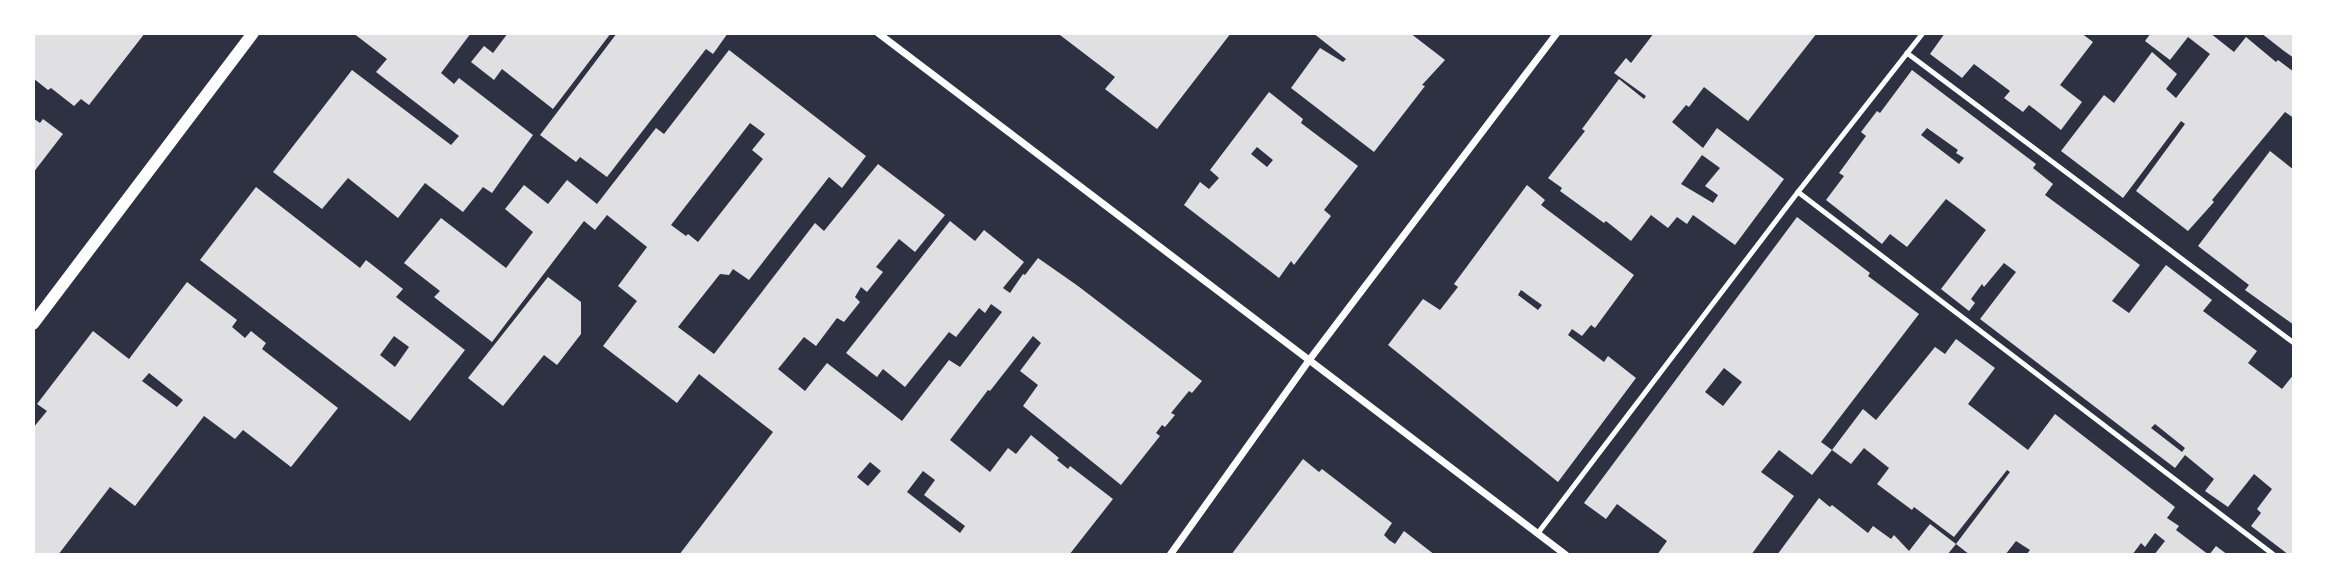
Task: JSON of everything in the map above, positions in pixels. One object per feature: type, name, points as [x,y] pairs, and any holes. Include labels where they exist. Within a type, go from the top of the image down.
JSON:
[{"type":"street","points":[[33,324],[253,33]]},
{"type":"street","points":[[878,33],[1566,555]]},
{"type":"street","points":[[1170,555],[1310,359],[1557,33]]},
{"type":"lane","points":[[1538,533],[1923,33]]},
{"type":"lane","points":[[1907,53],[2294,343]]},
{"type":"lane","points":[[1798,192],[2274,555]]},
{"type":"building","points":[[33,33],[145,33],[89,105],[81,99],[74,106],[33,78]]},
{"type":"building","points":[[353,33],[471,33],[441,73],[454,84],[459,78],[533,135],[492,193],[483,187],[463,212],[425,183],[398,218],[348,178],[322,209],[273,172],[352,70],[451,145],[459,136],[376,72],[387,59]]},
{"type":"building","points":[[508,33],[611,33],[553,109],[502,69],[494,80],[471,62],[484,46],[493,53]]},
{"type":"building","points":[[617,33],[728,33],[713,54],[706,49],[607,177],[580,157],[576,162],[540,135]]},
{"type":"building","points":[[1231,33],[1157,129],[1105,89],[1115,77],[1060,35]]},
{"type":"building","points":[[1313,33],[1410,33],[1445,60],[1422,85],[1425,86],[1374,152],[1291,88],[1320,48],[1343,62],[1346,59]]},
{"type":"building","points":[[1654,33],[1817,33],[1748,121],[1704,87],[1689,107],[1686,105],[1672,122],[1703,148],[1717,128],[1784,179],[1735,245],[1693,215],[1687,224],[1677,217],[1668,228],[1651,215],[1631,241],[1560,191],[1562,188],[1548,178],[1585,131],[1582,129],[1619,79],[1644,99],[1646,96],[1614,73],[1626,58],[1631,63]],"holes":[[[1702,155],[1720,168],[1705,186],[1718,195],[1713,203],[1681,184]]]},
{"type":"building","points":[[1945,33],[2081,33],[2093,42],[2060,85],[2082,102],[2061,130],[2029,105],[2023,112],[2004,98],[2010,91],[1974,64],[1962,78],[1930,54]]},
{"type":"building","points":[[2151,33],[2210,33],[2234,52],[2246,37],[2276,62],[2278,60],[2294,72],[2294,118],[2285,112],[2188,231],[2136,191],[2185,124],[2181,121],[2123,198],[2061,151],[2104,95],[2114,103],[2152,52],[2177,74],[2166,89],[2176,98],[2210,54],[2188,37],[2170,60],[2145,41]]},
{"type":"building","points":[[2261,33],[2294,33],[2294,58],[2284,51]]},
{"type":"building","points":[[729,50],[866,156],[842,188],[829,177],[749,280],[733,269],[729,275],[720,274],[678,327],[714,354],[815,223],[824,231],[878,164],[945,215],[915,252],[899,239],[876,267],[883,272],[867,292],[861,287],[855,297],[860,302],[844,322],[837,318],[816,346],[804,337],[778,369],[805,391],[827,363],[902,421],[949,360],[960,367],[1002,312],[991,304],[985,313],[979,308],[956,337],[949,332],[905,387],[883,369],[877,377],[846,353],[950,221],[975,241],[984,230],[1024,262],[1003,288],[1010,293],[1038,258],[1202,381],[1192,393],[1189,391],[1171,413],[1175,415],[1165,427],[1162,425],[1156,433],[1160,436],[1121,485],[1023,406],[1038,385],[1020,371],[1041,343],[1033,336],[990,391],[988,390],[950,440],[990,472],[1008,448],[1016,454],[1031,435],[1068,469],[1070,466],[1113,499],[1069,555],[679,555],[773,432],[699,374],[677,403],[603,346],[637,301],[618,286],[647,247],[607,215],[595,230],[584,221],[492,342],[434,297],[440,291],[404,263],[441,218],[506,268],[533,232],[505,209],[524,185],[548,204],[567,180],[597,204],[656,128],[664,134]],"holes":[[[750,123],[765,134],[752,150],[763,159],[698,242],[671,225]],[[870,462],[881,471],[868,486],[857,477]],[[923,471],[935,480],[924,495],[965,526],[960,533],[907,492]]]},
{"type":"building","points":[[1912,70],[2036,164],[2033,168],[2053,184],[2045,195],[2140,265],[2112,301],[2129,313],[2166,265],[2212,300],[2203,311],[2257,351],[2248,363],[2282,389],[2294,374],[2294,555],[2289,555],[2251,526],[2261,513],[2257,509],[2272,489],[2254,474],[2228,507],[2205,491],[2214,479],[2185,455],[2175,468],[1980,319],[2016,272],[2004,263],[1971,299],[1975,303],[1969,311],[1941,289],[1986,230],[1962,211],[1946,199],[1907,247],[1890,234],[1882,244],[1826,200],[1844,176],[1839,173],[1866,136],[1861,132],[1877,111],[1880,113]],"holes":[[[1927,128],[1958,150],[1956,153],[1964,158],[1959,164],[1921,135]],[[2155,424],[2185,448],[2182,452],[2151,428]]]},
{"type":"building","points":[[1269,92],[1303,119],[1301,123],[1358,166],[1324,210],[1331,216],[1294,265],[1291,261],[1279,278],[1184,205],[1200,182],[1209,189],[1219,178],[1210,170]],"holes":[[[1257,147],[1273,160],[1267,167],[1251,154]]]},
{"type":"building","points":[[33,118],[40,123],[43,119],[63,134],[33,173]]},
{"type":"building","points":[[2270,151],[2294,170],[2294,325],[2245,290],[2249,285],[2198,246]]},
{"type":"building","points":[[1527,185],[1545,200],[1541,205],[1634,275],[1595,328],[1591,325],[1582,336],[1572,329],[1568,335],[1604,362],[1608,356],[1636,378],[1558,482],[1388,345],[1423,299],[1440,310],[1458,287],[1454,284]],"holes":[[[1521,290],[1542,305],[1538,310],[1518,295]]]},
{"type":"building","points":[[256,187],[360,268],[366,260],[403,289],[396,297],[465,350],[410,421],[200,260]],"holes":[[[394,336],[409,347],[395,367],[380,355]]]},
{"type":"building","points":[[1797,217],[1919,314],[1821,442],[1832,450],[1812,475],[1779,450],[1761,472],[1794,496],[1751,555],[1657,555],[1667,541],[1617,504],[1606,519],[1584,503]],"holes":[[[1724,368],[1742,382],[1723,406],[1705,392]]]},
{"type":"building","points":[[548,277],[581,302],[581,334],[557,365],[544,355],[503,406],[468,378]]},
{"type":"building","points":[[187,282],[237,320],[232,327],[245,338],[251,331],[266,343],[262,349],[338,408],[291,467],[243,430],[235,439],[204,416],[135,506],[110,487],[58,555],[33,555],[33,428],[47,411],[37,404],[93,331],[129,359]],"holes":[[[149,373],[183,400],[177,407],[142,381]]]},
{"type":"building","points":[[1956,339],[1995,368],[1968,404],[2028,450],[2055,414],[2175,507],[2167,518],[2179,526],[2176,530],[2209,555],[2154,555],[2165,541],[2155,533],[2145,547],[2141,543],[2132,555],[2026,555],[2030,550],[2016,541],[2005,555],[1970,555],[1956,544],[2010,472],[2007,470],[1954,537],[1877,484],[1889,468],[1864,448],[1851,464],[1832,450],[1863,409],[1876,420],[1935,347],[1945,354]]},
{"type":"building","points":[[1303,459],[1319,472],[1322,469],[1392,523],[1384,535],[1389,540],[1395,544],[1404,531],[1435,555],[1231,555]]},
{"type":"building","points":[[1819,498],[1868,533],[1873,526],[1891,539],[1894,535],[1909,551],[1930,524],[1956,544],[1947,555],[1777,555]]},
{"type":"building","points":[[2216,546],[2228,555],[2209,555]]}]
